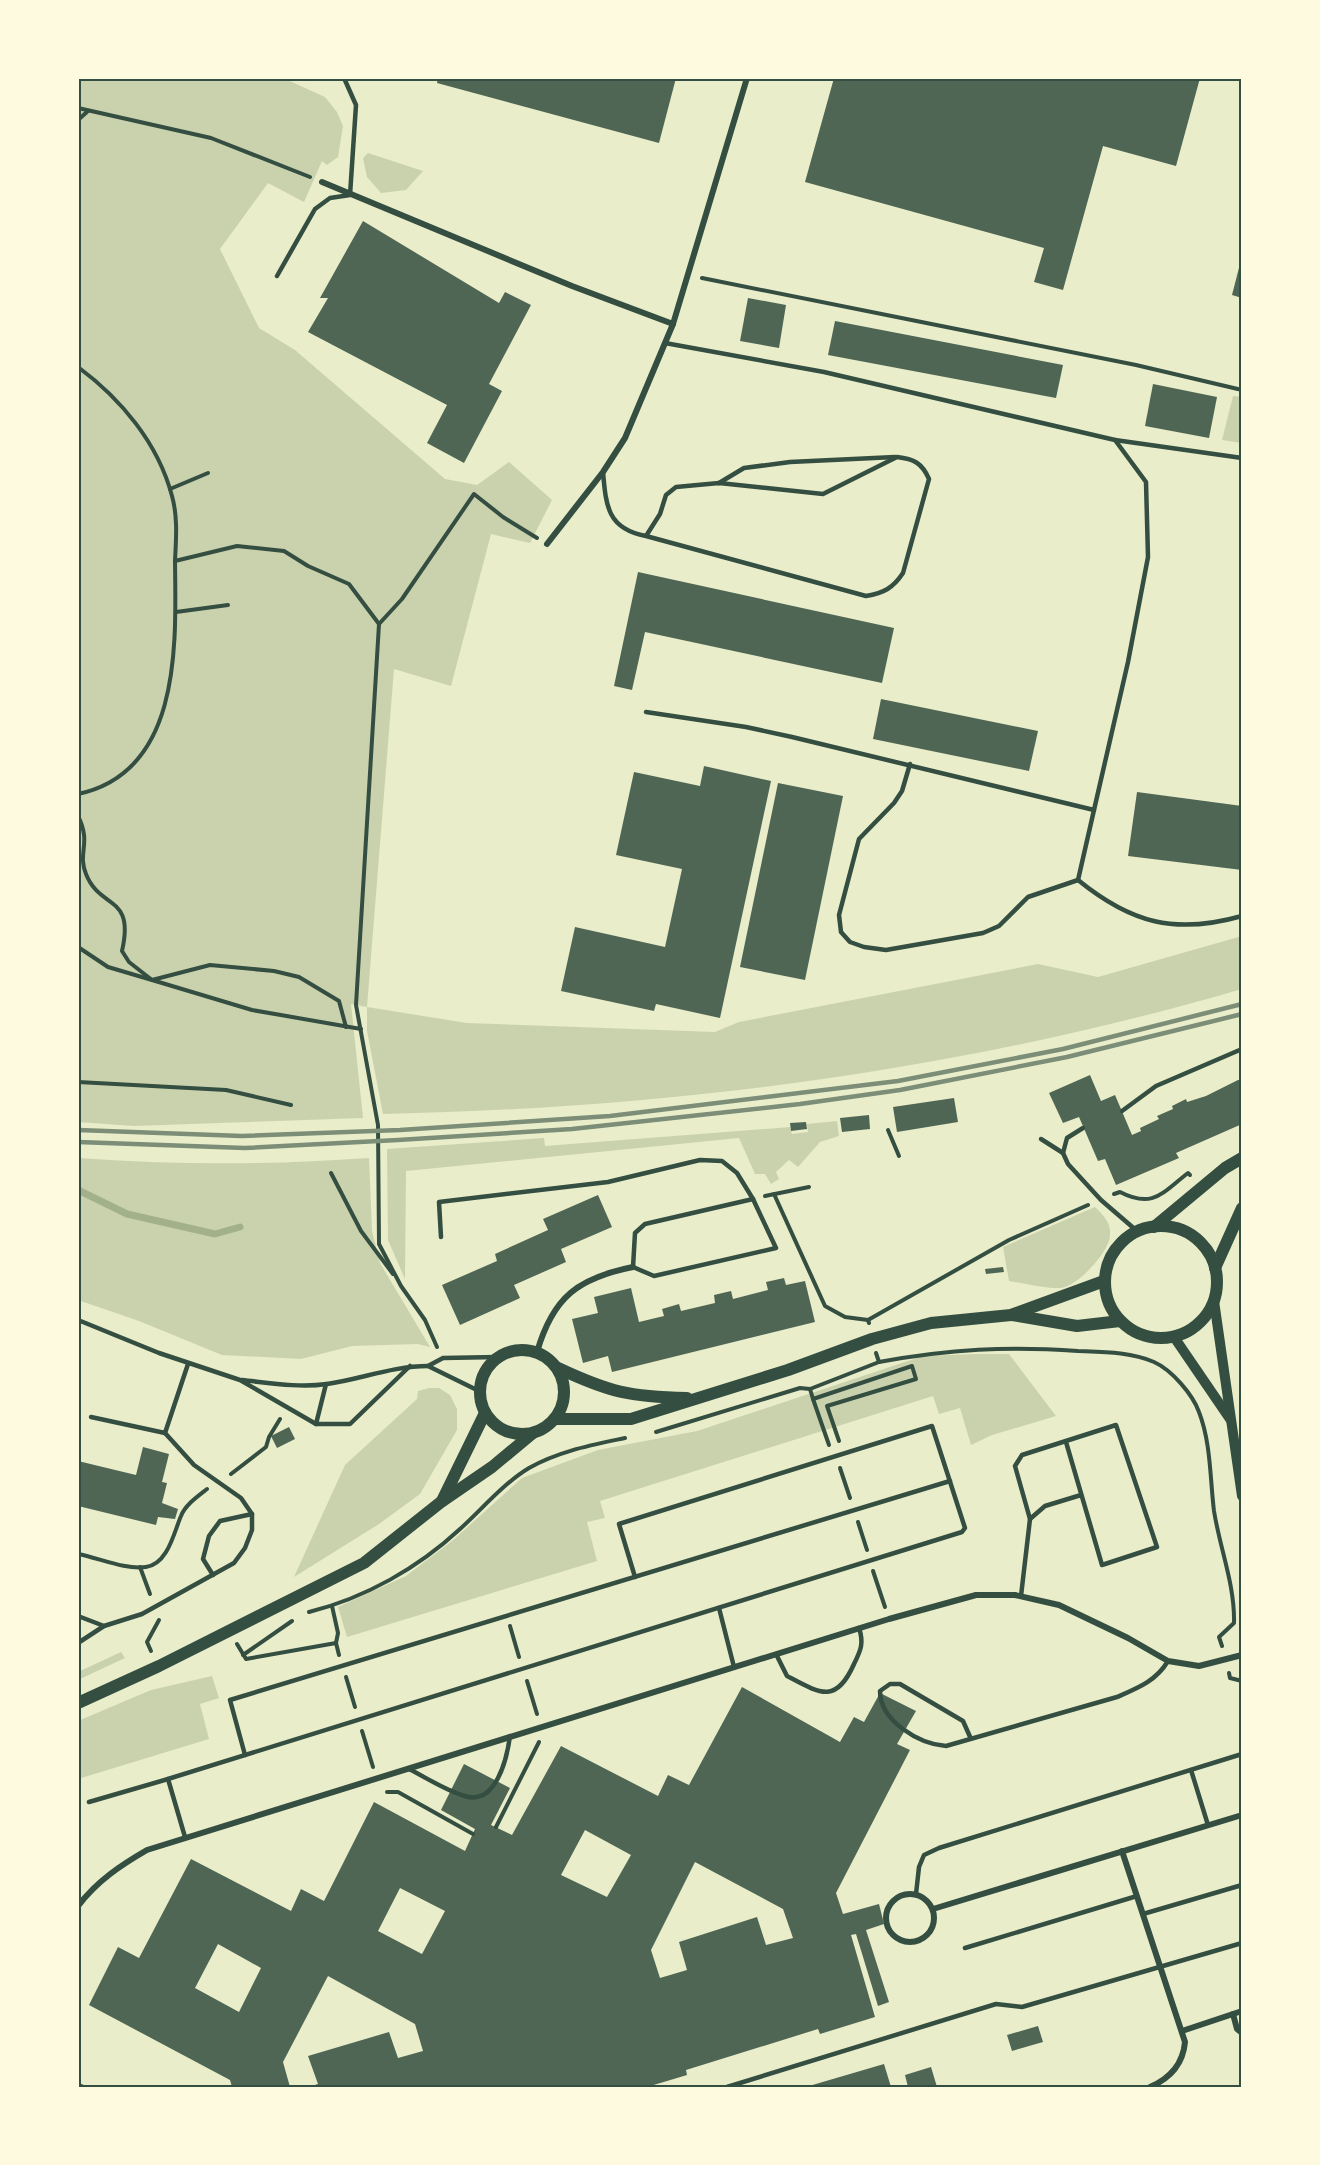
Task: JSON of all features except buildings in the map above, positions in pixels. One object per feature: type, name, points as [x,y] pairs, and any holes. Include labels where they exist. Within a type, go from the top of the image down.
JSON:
[{"type":"main road","points":[[1154,1227],[1242,1158]]},
{"type":"main road","points":[[1215,1268],[1242,1208]]},
{"type":"main road","points":[[1154,1227],[1170,1227],[1191,1236],[1208,1252],[1215,1268],[1217,1284],[1214,1301],[1197,1325],[1174,1337],[1145,1336],[1120,1322],[1106,1296],[1104,1281],[1107,1266],[1114,1251],[1124,1239],[1137,1231],[1154,1227]]},
{"type":"main road","points":[[555,1419],[631,1419],[788,1370],[872,1339],[931,1323],[1011,1315],[1104,1281]]},
{"type":"main road","points":[[1011,1315],[1077,1326],[1120,1322]]},
{"type":"main road","points":[[532,1433],[519,1434],[506,1431],[495,1424],[485,1413],[479,1391],[488,1366],[498,1357],[510,1351],[537,1352],[548,1358],[558,1368],[598,1387],[637,1397],[700,1398]]},
{"type":"main road","points":[[78,1703],[159,1666],[364,1563],[441,1502],[492,1467],[532,1433],[555,1419],[562,1407],[565,1393],[558,1368]]},
{"type":"main road","points":[[441,1502],[485,1413]]},
{"type":"street","points":[[547,544],[603,472],[625,438],[673,324],[747,78]]},
{"type":"street","points":[[322,182],[572,286],[673,324]]},
{"type":"street","points":[[537,1352],[555,1307],[577,1285],[633,1267]]},
{"type":"street","points":[[1214,1301],[1242,1496]]},
{"type":"street","points":[[1174,1337],[1232,1421]]},
{"type":"street","points":[[78,1906],[89,1892],[119,1867],[147,1850],[859,1628],[976,1595],[1021,1596],[1059,1605],[1128,1638],[1168,1661],[1199,1666],[1242,1655]]},
{"type":"street","points":[[933,1909],[1242,1815]]},
{"type":"street","points":[[1122,1851],[1185,2042],[1184,2057],[1176,2069],[1150,2087]]},
{"type":"street","points":[[916,1894],[929,1902],[933,1909],[933,1925],[923,1938],[907,1941],[893,1934],[887,1920],[890,1905],[901,1896],[916,1894]]},
{"type":"street","points":[[1182,2031],[1242,2011]]},
{"type":"street","points":[[1233,2014],[1237,2029],[1242,2033]]},
{"type":"lane","points":[[277,276],[315,209],[330,198],[350,195],[356,105],[344,78]]},
{"type":"lane","points":[[665,343],[824,372],[976,405],[1114,440],[1242,458]]},
{"type":"lane","points":[[1078,880],[1128,662],[1148,557],[1146,482],[1114,440]]},
{"type":"lane","points":[[603,472],[605,504],[619,526],[631,533],[866,596],[881,593],[894,586],[903,573],[929,479],[923,466],[910,459],[897,457],[790,462],[744,468],[719,483]]},
{"type":"lane","points":[[646,536],[660,514],[666,495],[676,487],[719,483],[823,494],[897,457]]},
{"type":"lane","points":[[646,712],[746,727],[910,764],[1094,810]]},
{"type":"lane","points":[[910,764],[902,791],[894,803],[859,839],[839,915],[841,932],[850,942],[886,950],[983,933],[999,926],[1028,897],[1078,880]]},
{"type":"lane","points":[[1078,880],[1114,907],[1142,920],[1165,925],[1216,923],[1242,916]]},
{"type":"lane","points":[[1122,1111],[1156,1086],[1242,1049]]},
{"type":"lane","points":[[1063,1153],[1067,1138],[1083,1128]]},
{"type":"lane","points":[[1041,1139],[1063,1153],[1068,1164],[1101,1200],[1137,1231]]},
{"type":"lane","points":[[441,1237],[439,1202],[608,1182],[700,1160],[722,1161],[737,1173],[753,1198],[776,1248],[654,1276],[633,1267],[635,1233],[645,1224],[753,1198]]},
{"type":"lane","points":[[78,1320],[189,1364],[240,1380],[294,1385],[326,1384],[410,1366],[428,1366],[479,1391]]},
{"type":"lane","points":[[428,1366],[442,1358],[498,1357]]},
{"type":"lane","points":[[165,1433],[189,1364]]},
{"type":"lane","points":[[240,1380],[316,1424],[350,1424],[410,1366]]},
{"type":"lane","points":[[316,1424],[326,1384]]},
{"type":"lane","points":[[78,1643],[104,1626],[142,1614],[234,1563],[245,1548],[252,1530],[252,1514],[240,1498],[194,1465],[165,1433],[91,1418]]},
{"type":"lane","points":[[1021,1596],[1030,1519],[1015,1466],[1016,1460],[1022,1455],[1116,1425],[1157,1547],[1102,1565],[1066,1442]]},
{"type":"lane","points":[[89,1802],[870,1561],[962,1532],[965,1528],[932,1426],[619,1524],[635,1577]]},
{"type":"lane","points":[[245,1755],[230,1700],[950,1481]]},
{"type":"lane","points":[[1030,1519],[1045,1506],[1081,1495]]},
{"type":"lane","points":[[213,1575],[203,1559],[204,1548],[209,1536],[220,1521],[252,1514]]},
{"type":"lane","points":[[718,1608],[734,1667]]},
{"type":"lane","points":[[78,1616],[104,1626]]},
{"type":"lane","points":[[776,1654],[787,1676],[826,1692],[837,1690],[845,1683],[862,1646],[859,1628]]},
{"type":"lane","points":[[971,1739],[963,1721],[900,1683],[890,1683],[880,1691],[880,1703],[891,1721],[934,1745],[946,1746],[971,1739],[1117,1697],[1160,1674],[1168,1661]]},
{"type":"lane","points":[[408,1768],[467,1797],[484,1794],[491,1791],[507,1758],[510,1736]]},
{"type":"lane","points":[[916,1894],[919,1867],[924,1855],[939,1848],[1242,1754]]},
{"type":"lane","points":[[1191,1770],[1208,1825]]},
{"type":"lane","points":[[168,1779],[186,1837]]},
{"type":"lane","points":[[1143,1914],[1242,1885]]},
{"type":"lane","points":[[965,1948],[1137,1896]]},
{"type":"lane","points":[[727,2087],[996,2004],[1022,2007],[1242,1943]]},
{"type":"lane","points":[[78,2085],[83,2087]]},
{"type":"path","points":[[78,108],[211,138],[322,182]]},
{"type":"path","points":[[78,120],[88,111]]},
{"type":"path","points":[[686,275],[1136,364],[1242,390]]},
{"type":"path","points":[[78,367],[112,394],[138,424],[170,489],[176,531],[176,612],[166,705],[158,729],[144,752],[122,773],[93,791],[78,794]]},
{"type":"path","points":[[170,489],[208,473]]},
{"type":"path","points":[[401,1286],[379,1244],[378,1125],[356,1005],[380,624],[402,599],[474,494],[503,517],[547,544]]},
{"type":"path","points":[[175,561],[237,546],[284,551],[308,566],[349,584],[380,624]]},
{"type":"path","points":[[176,612],[228,605]]},
{"type":"path","points":[[78,816],[86,842],[82,854],[85,872],[92,888],[111,900],[124,916],[126,936],[122,951],[129,962],[152,980]]},
{"type":"path","points":[[78,947],[108,967],[252,1010],[361,1029]]},
{"type":"path","points":[[152,980],[210,965],[274,971],[299,977],[339,1001],[346,1027]]},
{"type":"path","points":[[78,1082],[226,1090],[291,1105]]},
{"type":"path","points":[[888,1130],[898,1156]]},
{"type":"path","points":[[330,1173],[361,1231],[425,1320],[442,1358]]},
{"type":"path","points":[[774,1194],[825,1306],[845,1317],[868,1320],[1009,1239],[1120,1192],[1136,1200],[1153,1199],[1188,1173],[1203,1187]]},
{"type":"path","points":[[753,1198],[808,1187]]},
{"type":"path","points":[[652,1432],[800,1388],[810,1389],[879,1362],[868,1320]]},
{"type":"path","points":[[1242,1328],[1242,1348]]},
{"type":"path","points":[[813,1399],[912,1366],[916,1379],[827,1406],[840,1444],[836,1456],[889,1619]]},
{"type":"path","points":[[810,1389],[828,1442]]},
{"type":"path","points":[[78,1554],[131,1566],[148,1567],[159,1563],[176,1533],[180,1516],[193,1500],[241,1468],[266,1447],[269,1437],[287,1407]]},
{"type":"path","points":[[243,1655],[302,1613],[332,1606],[404,1573],[450,1538],[529,1468],[572,1449],[632,1437]]},
{"type":"path","points":[[332,1606],[339,1633],[336,1643]]},
{"type":"green space","points":[[78,78],[283,78],[325,97],[337,112],[343,126],[338,157],[327,165],[322,161],[304,202],[268,183],[220,249],[259,328],[295,350],[445,479],[477,485],[509,462],[552,500],[530,543],[491,534],[451,686],[394,669],[367,1007],[351,1004],[363,1118],[134,1126],[78,1122]]},
{"type":"green space","points":[[368,153],[423,171],[406,190],[381,193],[367,177],[363,158]]},
{"type":"green space","points":[[1233,396],[1242,397],[1242,443],[1222,440]]},
{"type":"green space","points":[[1242,936],[1242,989],[1136,1018],[924,1063],[817,1080],[601,1103],[383,1114],[367,1031],[367,1007],[467,1023],[715,1032],[739,1022],[1038,964],[1098,977]]},
{"type":"green space","points":[[837,1121],[839,1136],[820,1142],[798,1167],[789,1160],[776,1172],[779,1179],[771,1184],[765,1174],[755,1174],[739,1138],[406,1171],[405,1279],[388,1240],[387,1149],[544,1138],[545,1146],[790,1127],[792,1134],[808,1132],[807,1124]]},
{"type":"green space","points":[[78,1158],[224,1163],[369,1158],[372,1231],[380,1263],[430,1347],[418,1344],[352,1346],[301,1359],[222,1355],[139,1321],[78,1300]]},
{"type":"green space","points":[[1095,1207],[1108,1223],[1109,1242],[1084,1275],[1061,1288],[1009,1281],[1003,1247]]},
{"type":"green space","points":[[1009,1354],[1056,1416],[992,1435],[971,1445],[960,1408],[939,1414],[933,1396],[600,1501],[605,1518],[587,1522],[597,1561],[347,1637],[338,1607],[406,1576],[452,1541],[522,1478],[598,1450],[697,1431],[923,1356]]},
{"type":"green space","points":[[439,1388],[450,1395],[457,1409],[457,1430],[420,1494],[379,1524],[294,1577],[345,1465],[417,1399],[418,1391]]},
{"type":"green space","points":[[121,1652],[125,1658],[78,1680],[78,1672]]},
{"type":"green space","points":[[212,1676],[219,1698],[200,1704],[209,1739],[78,1779],[78,1721],[151,1690]]},
{"type":"waterway","points":[[78,1190],[127,1214],[215,1234],[240,1227]]},
{"type":"railway","points":[[78,1130],[242,1136],[400,1130],[610,1116],[898,1081],[1063,1049],[1242,1004]]},
{"type":"railway","points":[[78,1142],[245,1148],[398,1140],[572,1129],[800,1104],[900,1090],[1067,1057],[1242,1014]]}]
